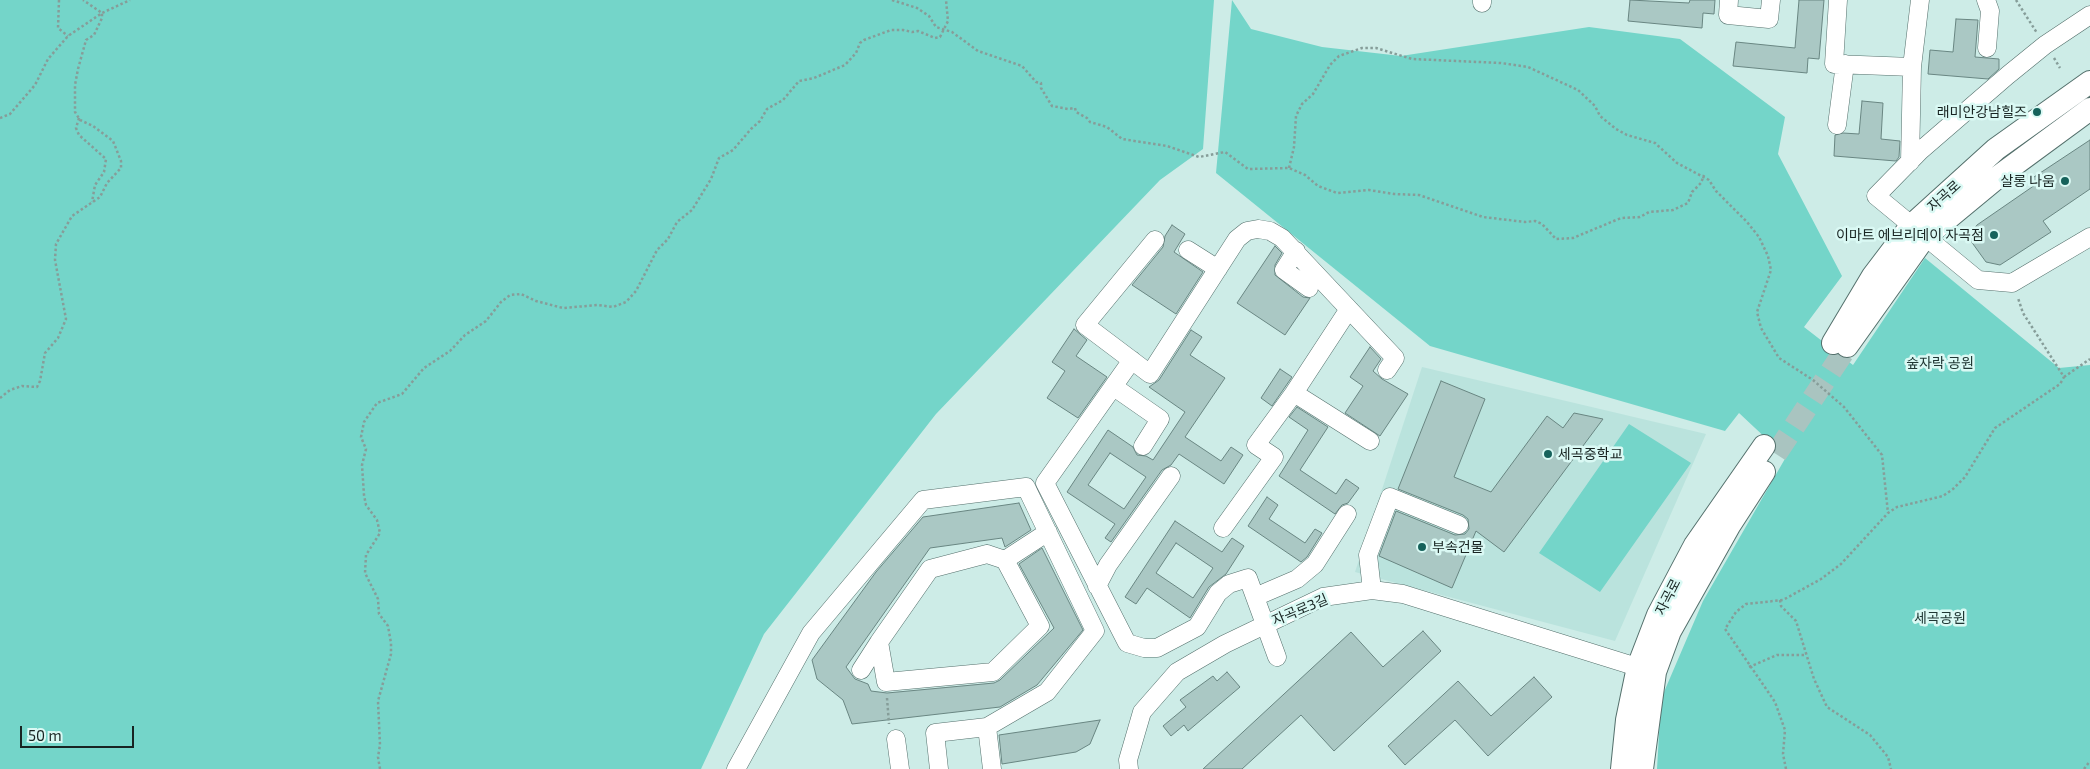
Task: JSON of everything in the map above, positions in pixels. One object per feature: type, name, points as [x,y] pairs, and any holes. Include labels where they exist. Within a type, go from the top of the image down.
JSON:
[{"type":"main road","name":"자곡로","points":[[1840,345],[1917,232],[1996,149],[2090,82]]},
{"type":"main road","name":"자곡로","points":[[1917,232],[1999,176],[2090,109]]},
{"type":"main road","name":"자곡로","points":[[1622,769],[1627,720],[1646,670],[1675,623],[1770,450]]},
{"type":"main road","name":"자곡로","points":[[1642,769],[1646,670]]},
{"type":"street","points":[[1729,0],[1728,15],[1769,19],[1771,0]]},
{"type":"street","points":[[1838,0],[1834,64],[1912,67]]},
{"type":"street","points":[[1910,162],[1912,67],[1920,0]]},
{"type":"street","points":[[1986,0],[1990,11],[1987,48]]},
{"type":"street","points":[[2090,15],[2045,45],[2008,75],[1920,151],[1876,196],[1917,232],[1978,280],[2012,283],[2090,237]]},
{"type":"street","points":[[1837,125],[1844,64]]},
{"type":"street","points":[[1155,240],[1085,325],[1150,374],[1237,239],[1247,231],[1258,229],[1270,231],[1282,238],[1296,251],[1395,358],[1387,370]]},
{"type":"street","points":[[1188,250],[1218,269]]},
{"type":"street","points":[[1296,251],[1284,270],[1310,288]]},
{"type":"street","points":[[1223,528],[1274,456],[1256,445],[1294,393],[1349,308]]},
{"type":"street","points":[[1132,360],[1045,483],[1127,643],[1144,648],[1157,648],[1197,626],[1218,593],[1228,584],[1248,578],[1277,657]]},
{"type":"street","points":[[1114,387],[1160,419],[1142,446]]},
{"type":"street","points":[[1294,393],[1370,441]]},
{"type":"street","points":[[1097,586],[1108,565],[1171,476]]},
{"type":"street","points":[[736,769],[811,633],[923,500],[1026,487],[1095,631],[1047,692],[987,727],[935,733],[939,769]]},
{"type":"street","points":[[1372,590],[1368,555],[1390,497],[1460,526]]},
{"type":"street","points":[[1254,597],[1297,579],[1315,564],[1347,514]]},
{"type":"street","points":[[1005,560],[1048,532]]},
{"type":"street","points":[[861,670],[879,642],[930,569],[987,554],[1005,560],[1040,626],[993,672],[886,682],[879,642]]},
{"type":"street","name":"자곡로3길","points":[[1129,769],[1128,760],[1142,712],[1177,672],[1225,644],[1323,597],[1372,590],[1403,594],[1646,670]]},
{"type":"street","points":[[987,727],[992,769]]},
{"type":"street","points":[[896,739],[900,769]]},
{"type":"path","points":[[59,0],[58,28],[68,36]]},
{"type":"path","points":[[83,0],[102,13]]},
{"type":"path","points":[[0,118],[10,114],[35,85],[48,59],[68,36],[102,13],[130,0]]},
{"type":"path","points":[[892,0],[917,8],[929,16],[936,27],[952,32],[971,47],[984,52],[987,56],[1022,66],[1036,82],[1041,83],[1041,88],[1052,106],[1068,110],[1075,108],[1076,112],[1087,118],[1090,122],[1107,127],[1122,139],[1167,146],[1199,157],[1225,152],[1248,169],[1289,168],[1305,175],[1318,186],[1337,193],[1370,190],[1394,194],[1419,194],[1483,217],[1525,222],[1535,221],[1542,224],[1556,239],[1573,238],[1620,218],[1640,217],[1650,212],[1673,210],[1688,203],[1692,192],[1701,183],[1704,175]]},
{"type":"path","points":[[380,769],[378,701],[391,654],[391,642],[388,626],[379,614],[378,599],[365,572],[366,555],[380,533],[377,520],[366,505],[364,495],[362,466],[366,449],[361,437],[364,422],[377,403],[402,394],[424,368],[450,351],[465,335],[486,320],[510,295],[522,294],[536,301],[563,308],[598,305],[613,307],[626,302],[636,291],[657,250],[668,239],[676,222],[692,210],[711,179],[719,158],[729,155],[760,121],[768,109],[783,100],[799,81],[814,78],[845,65],[856,53],[860,43],[891,30],[918,31],[935,38],[940,37],[948,21],[946,0]]},
{"type":"path","points":[[0,398],[10,390],[22,386],[37,387],[40,381],[45,353],[58,338],[66,319],[55,260],[56,244],[72,216],[100,197],[107,183],[120,168],[121,161],[110,138],[79,118],[75,112],[75,85],[78,69],[86,40],[94,35],[102,13]]},
{"type":"path","points":[[1289,168],[1294,148],[1296,116],[1302,104],[1313,94],[1330,64],[1339,56],[1354,51],[1376,48],[1412,59],[1501,62],[1528,67],[1578,90],[1595,106],[1600,116],[1616,129],[1627,135],[1655,143],[1677,163],[1704,175],[1710,180],[1716,191],[1759,237],[1768,256],[1771,270],[1757,312],[1761,328],[1779,358],[1813,380],[1844,406],[1882,455],[1888,513]]},
{"type":"path","points":[[79,118],[76,128],[79,134],[106,159],[104,172],[95,185],[92,202]]},
{"type":"path","points":[[2012,283],[2023,313],[2064,377]]},
{"type":"path","points":[[1786,769],[1783,754],[1785,730],[1775,702],[1725,630],[1736,612],[1746,604],[1780,600],[1822,579],[1841,564],[1888,513],[1897,507],[1943,496],[1953,489],[1965,477],[1994,428],[2060,384],[2064,377],[2090,359]]},
{"type":"path","points":[[1780,600],[1781,606],[1796,621],[1805,655],[1827,707],[1870,735],[1888,757],[1891,769]]},
{"type":"path","points":[[1750,667],[1777,655],[1805,655]]},
{"type":"path","points":[[886,690],[889,720]]},
{"type":"path","points":[[2084,769],[2090,761]]},
{"type":"shaded area","points":[[1422,367],[1706,434],[1615,641],[1355,572]]},
{"type":"green space","points":[[0,0],[1214,0],[1203,149],[1160,180],[936,414],[764,634],[701,769],[0,769]]},
{"type":"green space","points":[[1232,0],[1251,29],[1322,47],[1401,56],[1589,27],[1680,39],[1785,117],[1778,154],[1842,276],[1804,327],[1853,365],[1925,258],[2059,368],[2090,365],[2090,769],[1657,769],[1661,699],[1703,601],[1786,457],[1739,413],[1725,431],[1430,346],[1216,173]]},
{"type":"green space","points":[[1629,424],[1691,463],[1600,592],[1539,553]]},
{"type":"building","points":[[1630,0],[1689,3],[1690,0],[1715,0],[1714,14],[1703,13],[1702,28],[1628,21]]},
{"type":"building","points":[[1799,0],[1824,0],[1819,59],[1808,58],[1807,73],[1733,66],[1736,42],[1795,48]]},
{"type":"building","points":[[1956,19],[1978,20],[1975,57],[1999,59],[1999,69],[1988,79],[1928,74],[1930,50],[1953,52]]},
{"type":"building","points":[[1862,101],[1883,103],[1881,139],[1900,141],[1899,157],[1896,161],[1834,156],[1835,135],[1843,133],[1859,134]]},
{"type":"building","points":[[2090,140],[2090,189],[2043,221],[2051,232],[2000,265],[1986,262],[1968,237],[1977,225],[2035,185],[2031,179]]},
{"type":"building","points":[[1172,225],[1185,234],[1174,252],[1203,272],[1176,314],[1132,285],[1163,247],[1165,236]]},
{"type":"building","points":[[1275,246],[1282,253],[1275,265],[1275,275],[1303,297],[1310,298],[1285,335],[1237,303]]},
{"type":"building","points":[[1074,329],[1087,340],[1076,356],[1107,377],[1078,418],[1047,398],[1065,371],[1052,362]]},
{"type":"building","points":[[1191,330],[1202,337],[1190,355],[1225,378],[1185,437],[1221,461],[1231,447],[1243,455],[1224,484],[1179,454],[1171,465],[1162,470],[1111,542],[1105,538],[1115,524],[1067,492],[1108,430],[1133,447],[1137,455],[1146,456],[1153,460],[1185,412],[1149,387],[1159,380]],"holes":[[[1110,453],[1146,477],[1124,509],[1088,485]]]},
{"type":"building","points":[[1370,347],[1381,359],[1373,371],[1382,379],[1408,394],[1380,436],[1345,413],[1363,386],[1350,377]]},
{"type":"building","points":[[1280,369],[1292,377],[1272,406],[1261,398]]},
{"type":"building","name":"세곡중학교","points":[[1441,381],[1485,399],[1454,477],[1491,492],[1547,416],[1563,428],[1574,413],[1603,419],[1504,552],[1476,531],[1452,588],[1379,556],[1396,511],[1455,535],[1465,534],[1469,529],[1468,519],[1463,515],[1398,489]]},
{"type":"building","points":[[1297,407],[1328,427],[1300,470],[1336,494],[1346,479],[1359,488],[1348,503],[1342,505],[1335,514],[1279,476],[1308,430],[1289,417]]},
{"type":"building","points":[[1267,497],[1278,505],[1269,519],[1305,543],[1315,529],[1322,533],[1307,557],[1301,562],[1248,526]]},
{"type":"building","points":[[1019,503],[1031,530],[1005,547],[1002,538],[930,548],[846,667],[855,679],[868,684],[871,691],[887,693],[994,683],[1000,680],[1054,628],[1019,564],[1042,548],[1083,630],[1037,685],[1000,707],[852,724],[843,700],[817,679],[812,660],[876,572],[923,517]]},
{"type":"building","points":[[1175,521],[1222,552],[1232,538],[1244,546],[1226,574],[1209,587],[1190,618],[1147,588],[1136,604],[1125,597]],"holes":[[[1176,543],[1213,568],[1193,598],[1156,573]]]},
{"type":"building","points":[[1423,631],[1441,651],[1334,751],[1301,715],[1242,769],[1203,769],[1351,632],[1383,667]]},
{"type":"building","points":[[1227,672],[1240,687],[1188,731],[1184,725],[1171,736],[1163,726],[1186,707],[1180,700],[1213,676],[1217,681]]},
{"type":"building","points":[[1534,677],[1552,697],[1488,756],[1455,720],[1405,765],[1388,746],[1458,681],[1491,716]]},
{"type":"building","points":[[1100,720],[1090,744],[1076,752],[1002,764],[999,735]]},
{"type":"tunnel","points":[[1776,454],[1847,347]]},
{"type":"place","name":"래미안강남힐즈","points":[[2037,112]]},
{"type":"place","name":"살롱 나움","points":[[2065,181]]},
{"type":"place","name":"이마트 에브리데이 자곡점","points":[[1994,235]]},
{"type":"place","name":"세곡중학교","points":[[1548,454]]},
{"type":"place","name":"부속건물","points":[[1422,547]]},
{"type":"park label","name":"숲자락 공원","points":[[1940,363]]},
{"type":"park label","name":"세곡공원","points":[[1940,618]]}]
